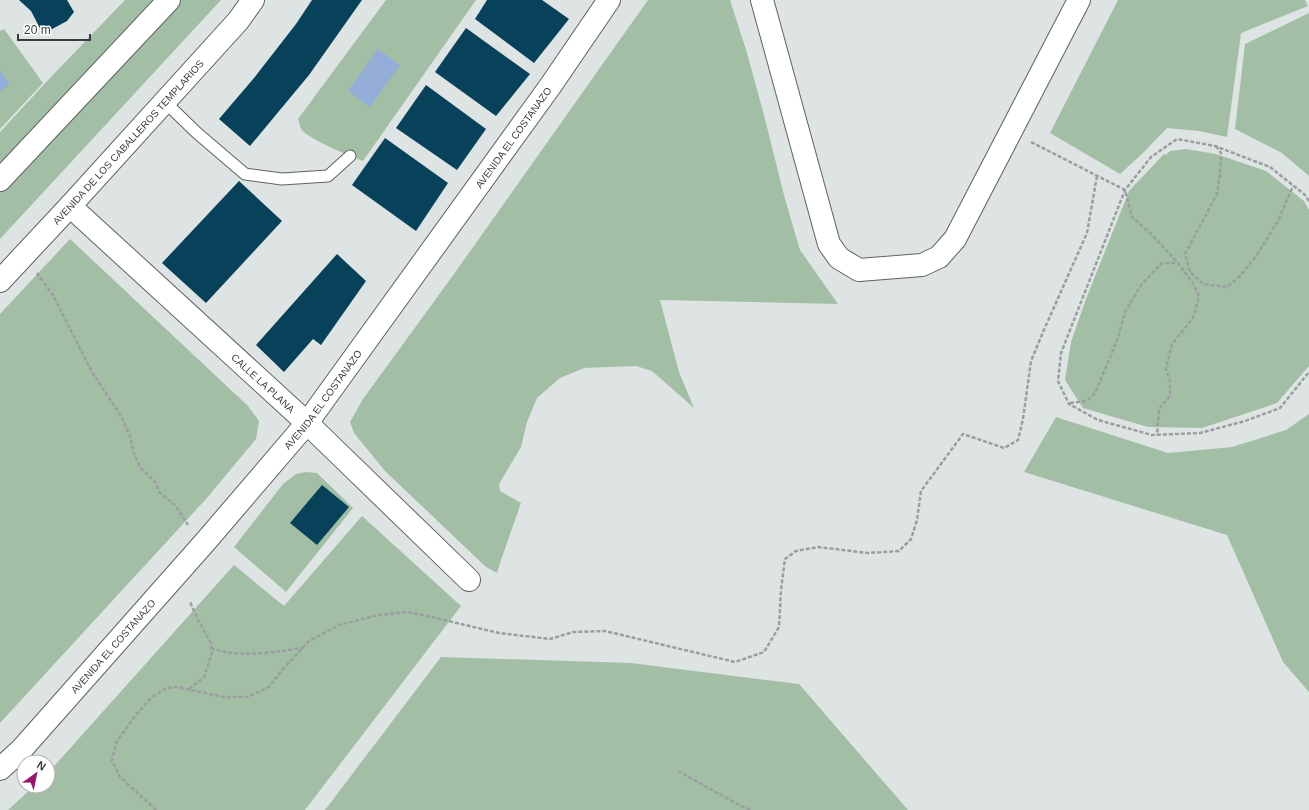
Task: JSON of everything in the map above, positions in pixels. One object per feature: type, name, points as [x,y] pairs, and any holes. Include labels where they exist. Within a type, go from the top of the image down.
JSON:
[{"type":"street","points":[[0,180],[169,0]]},
{"type":"street","name":"AVENIDA DE LOS CABALLEROS TEMPLARIOS","points":[[0,281],[238,21],[253,0]]},
{"type":"street","name":"AVENIDA EL COSTANAZO","points":[[0,769],[21,750],[206,541],[307,423],[552,85],[609,0]]},
{"type":"street","points":[[762,0],[828,244],[839,258],[859,270],[922,265],[939,257],[955,239],[1079,0]]},
{"type":"street","name":"CALLE LA PLANA","points":[[70,206],[307,423],[469,580]]},
{"type":"lane","points":[[165,102],[197,134],[245,174],[282,179],[328,176],[350,156]]},
{"type":"path","points":[[1011,132],[1125,190],[1132,217],[1150,233],[1178,263],[1200,296],[1193,318],[1172,344],[1166,369],[1170,381],[1170,396],[1159,409],[1157,435]]},
{"type":"path","points":[[1309,201],[1305,195],[1270,167],[1215,146],[1177,139],[1151,157],[1125,190],[1061,353],[1058,381],[1069,404],[1098,420],[1152,436],[1200,433],[1280,408],[1309,372]]},
{"type":"path","points":[[1215,146],[1221,153],[1217,194],[1185,254],[1190,272],[1203,284],[1227,287],[1240,276],[1257,255],[1278,222],[1293,186]]},
{"type":"path","points":[[156,810],[120,777],[112,761],[116,743],[152,696],[166,688],[177,687],[223,697],[247,697],[269,687],[283,668],[309,641],[339,625],[378,615],[408,612],[499,633],[525,637],[550,639],[574,632],[605,631],[735,662],[764,652],[779,627],[781,590],[785,559],[796,551],[818,547],[868,553],[899,551],[911,539],[918,520],[921,491],[963,434],[1004,448],[1018,440],[1023,419],[1031,361],[1087,233],[1097,176]]},
{"type":"path","points":[[22,257],[40,276],[53,295],[92,372],[120,416],[130,436],[134,454],[140,467],[156,483],[160,493],[176,506],[192,529],[206,541]]},
{"type":"path","points":[[1069,404],[1087,401],[1095,393],[1118,338],[1125,312],[1141,285],[1162,263],[1178,263]]},
{"type":"path","points":[[189,689],[204,677],[212,653],[211,644],[190,602]]},
{"type":"path","points":[[211,648],[227,652],[241,653],[292,650],[304,647]]},
{"type":"path","points":[[678,771],[743,807],[752,810]]},
{"type":"green space","points":[[125,0],[221,0],[0,239],[0,132]]},
{"type":"green space","points":[[386,0],[476,0],[363,161],[312,138],[301,129],[298,119]]},
{"type":"green space","points":[[648,0],[730,0],[747,53],[785,199],[800,250],[838,304],[660,300],[679,372],[694,408],[652,371],[636,366],[584,368],[560,378],[537,398],[527,422],[521,447],[499,484],[500,491],[521,503],[497,573],[486,567],[385,471],[354,433],[350,422],[363,399],[454,274]]},
{"type":"green space","points":[[1118,0],[1305,0],[1308,6],[1241,33],[1227,137],[1199,131],[1167,128],[1120,174],[1050,133]]},
{"type":"green space","points":[[1309,13],[1309,176],[1282,153],[1235,129],[1245,44]]},
{"type":"green space","points":[[4,29],[43,83],[0,129],[0,31]]},
{"type":"green space","points":[[1186,149],[1216,154],[1266,171],[1304,201],[1309,210],[1309,366],[1277,403],[1202,428],[1148,427],[1083,408],[1065,380],[1071,342],[1086,299],[1129,191],[1164,154],[1166,155],[1170,151]]},
{"type":"green space","points":[[70,239],[248,406],[259,421],[256,439],[206,499],[0,723],[0,314]]},
{"type":"green space","points":[[1309,414],[1309,692],[1283,662],[1227,535],[1024,472],[1056,417],[1168,453],[1232,447],[1286,430]]},
{"type":"green space","points":[[306,472],[317,473],[353,508],[286,592],[234,547],[283,484],[296,474]]},
{"type":"green space","points":[[362,516],[461,606],[305,810],[8,810],[25,794],[56,794],[56,764],[234,565],[284,606]]},
{"type":"green space","points":[[441,657],[631,663],[799,684],[908,810],[325,810]]},
{"type":"water","points":[[378,49],[400,65],[370,107],[348,91]]},
{"type":"water","points":[[0,70],[10,84],[0,91]]},
{"type":"building","points":[[19,0],[67,0],[74,12],[67,21],[43,34],[31,11]]},
{"type":"building","points":[[312,0],[362,0],[309,75],[250,146],[219,119],[254,78],[296,24]]},
{"type":"building","points":[[487,0],[542,0],[569,19],[534,63],[475,19]]},
{"type":"building","points":[[466,28],[530,74],[496,116],[435,72]]},
{"type":"building","points":[[426,85],[486,129],[457,170],[396,128]]},
{"type":"building","points":[[385,138],[448,183],[416,231],[352,185]]},
{"type":"building","points":[[239,181],[282,221],[206,303],[162,263]]},
{"type":"building","points":[[337,254],[366,281],[321,345],[313,339],[284,372],[256,345]]},
{"type":"building","points":[[322,485],[349,507],[317,545],[290,523]]}]
